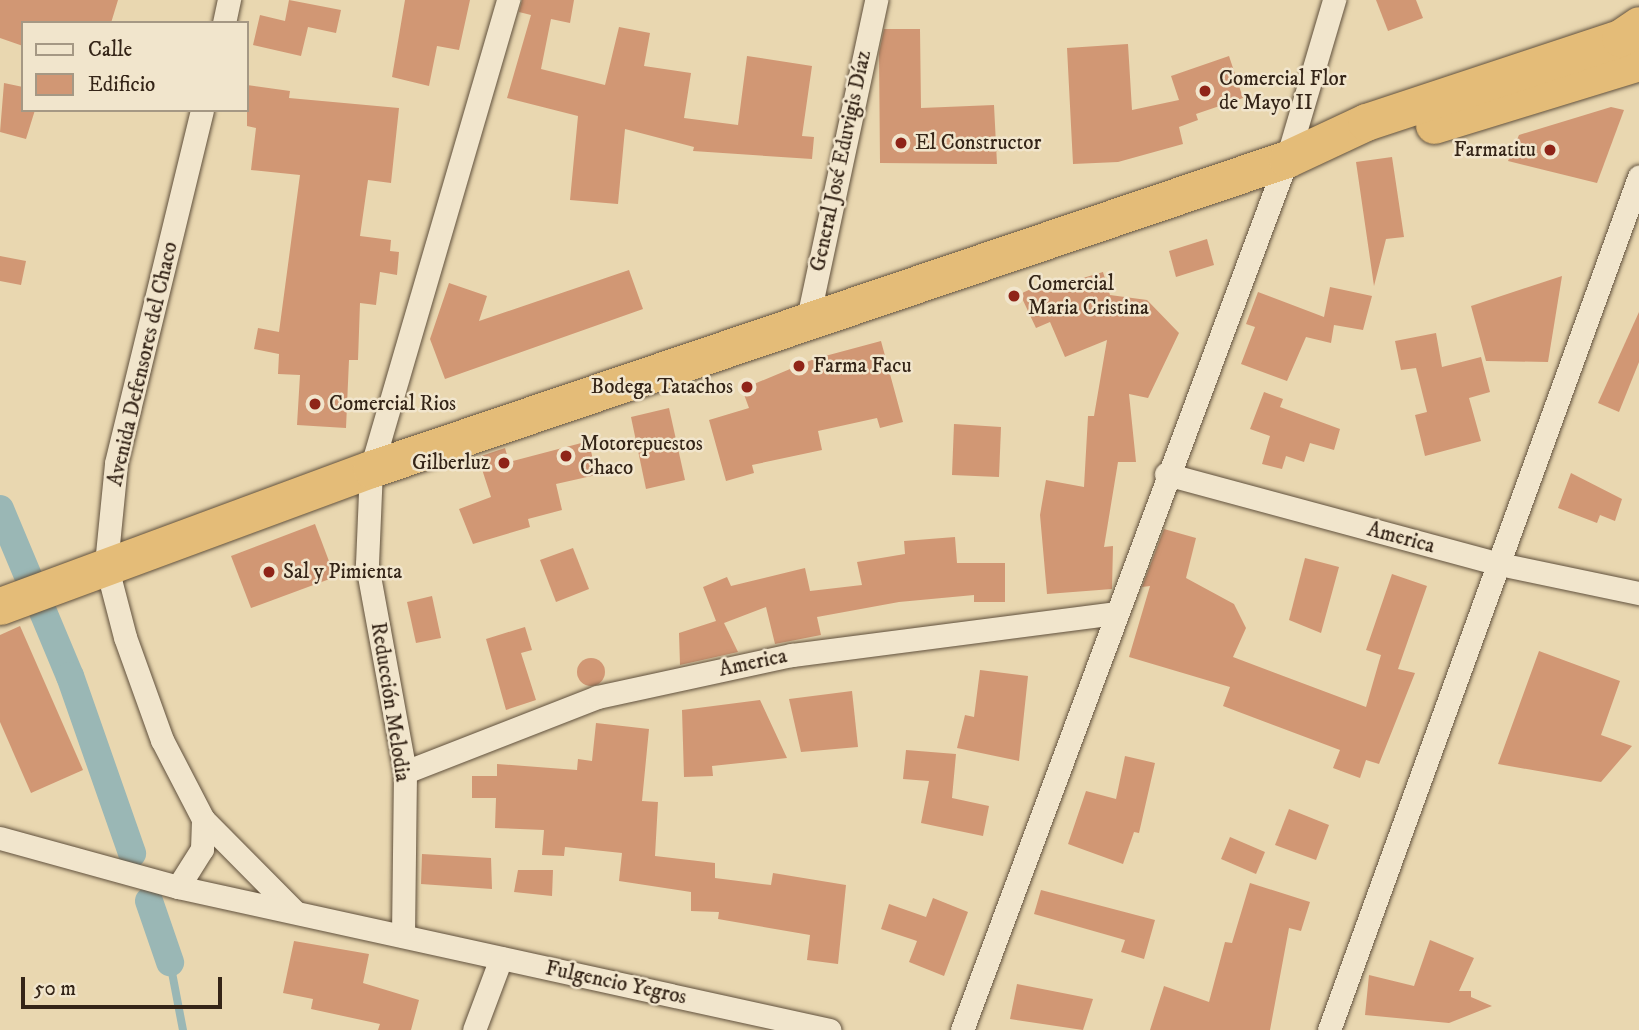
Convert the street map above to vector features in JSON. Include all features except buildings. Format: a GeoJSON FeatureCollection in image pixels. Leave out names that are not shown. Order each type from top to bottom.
{"type":"FeatureCollection","features":[{"type":"Feature","properties":{"kind":"highway"},"geometry":{"type":"LineString","coordinates":[[0,606],[106,564],[371,469],[1287,159],[1366,122],[1620,38],[1639,26]]}},
{"type":"Feature","properties":{"kind":"highway"},"geometry":{"type":"LineString","coordinates":[[1287,159],[1371,145],[1639,62]]}},
{"type":"Feature","properties":{"kind":"street"},"geometry":{"type":"LineString","coordinates":[[224,21],[229,0]]}},
{"type":"Feature","properties":{"kind":"street","name":"Reducción Melodia"},"geometry":{"type":"LineString","coordinates":[[403,936],[405,772],[367,564],[371,469],[508,0]]}},
{"type":"Feature","properties":{"kind":"street","name":"General José Eduvigis Díaz"},"geometry":{"type":"LineString","coordinates":[[807,323],[876,0]]}},
{"type":"Feature","properties":{"kind":"street"},"geometry":{"type":"LineString","coordinates":[[962,1030],[1166,474],[1287,159],[1334,0]]}},
{"type":"Feature","properties":{"kind":"street","name":"Avenida Defensores del Chaco"},"geometry":{"type":"LineString","coordinates":[[202,112],[116,463],[106,564],[125,637],[162,740],[203,819],[296,913]]}},
{"type":"Feature","properties":{"kind":"street"},"geometry":{"type":"LineString","coordinates":[[1329,1030],[1639,177]]}},
{"type":"Feature","properties":{"kind":"street","name":"America"},"geometry":{"type":"LineString","coordinates":[[1166,474],[1500,564],[1639,593]]}},
{"type":"Feature","properties":{"kind":"street","name":"America"},"geometry":{"type":"LineString","coordinates":[[405,772],[597,697],[792,655],[1115,612]]}},
{"type":"Feature","properties":{"kind":"street"},"geometry":{"type":"LineString","coordinates":[[178,887],[202,849],[203,819]]}},
{"type":"Feature","properties":{"kind":"street","name":"Fulgencio Yegros"},"geometry":{"type":"LineString","coordinates":[[0,838],[178,887],[830,1030]]}},
{"type":"Feature","properties":{"kind":"street"},"geometry":{"type":"LineString","coordinates":[[474,1030],[501,957]]}},
{"type":"Feature","properties":{"kind":"waterway"},"geometry":{"type":"LineString","coordinates":[[0,509],[70,676],[132,853]]}},
{"type":"Feature","properties":{"kind":"waterway"},"geometry":{"type":"LineString","coordinates":[[149,901],[170,962]]}},
{"type":"Feature","properties":{"kind":"waterway"},"geometry":{"type":"LineString","coordinates":[[170,962],[183,1030]]}},
{"type":"Feature","properties":{"kind":"place","name":"Comercial Flor de Mayo II"},"geometry":{"type":"Point","coordinates":[1205,91]}},
{"type":"Feature","properties":{"kind":"place","name":"El Constructor"},"geometry":{"type":"Point","coordinates":[901,143]}},
{"type":"Feature","properties":{"kind":"place","name":"Farmatitu"},"geometry":{"type":"Point","coordinates":[1550,150]}},
{"type":"Feature","properties":{"kind":"place","name":"Comercial Maria Cristina"},"geometry":{"type":"Point","coordinates":[1014,296]}},
{"type":"Feature","properties":{"kind":"place","name":"Farma Facu"},"geometry":{"type":"Point","coordinates":[799,366]}},
{"type":"Feature","properties":{"kind":"place","name":"Bodega Tatachos"},"geometry":{"type":"Point","coordinates":[747,387]}},
{"type":"Feature","properties":{"kind":"place","name":"Comercial Rios"},"geometry":{"type":"Point","coordinates":[315,404]}},
{"type":"Feature","properties":{"kind":"place","name":"Motorepuestos Chaco"},"geometry":{"type":"Point","coordinates":[566,456]}},
{"type":"Feature","properties":{"kind":"place","name":"Gilberluz"},"geometry":{"type":"Point","coordinates":[504,463]}},
{"type":"Feature","properties":{"kind":"place","name":"Sal y Pimienta"},"geometry":{"type":"Point","coordinates":[269,572]}}]}
